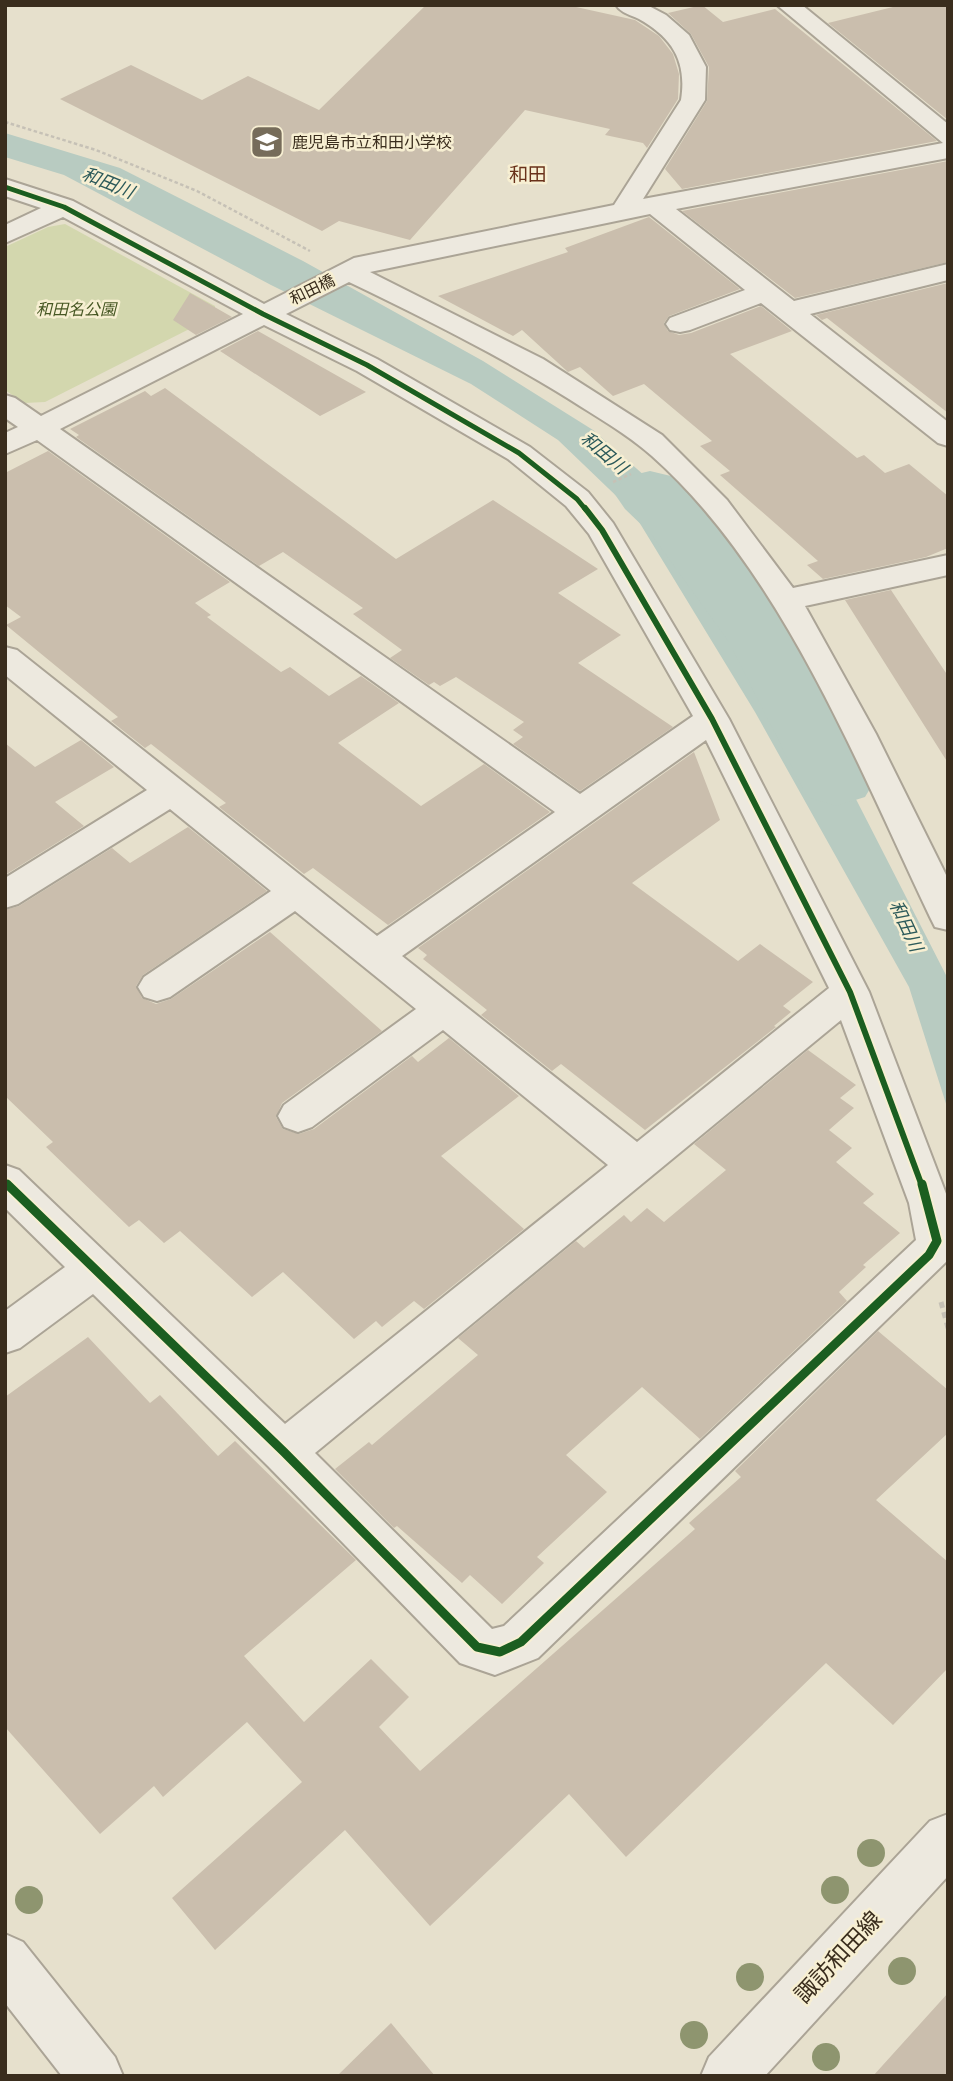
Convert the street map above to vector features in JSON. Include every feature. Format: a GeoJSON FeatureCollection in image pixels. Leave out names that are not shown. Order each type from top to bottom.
{"type":"FeatureCollection","features":[{"type":"Feature","properties":{"kind":"street"},"geometry":{"type":"LineString","coordinates":[[788,5],[948,137]]}},
{"type":"Feature","properties":{"kind":"street"},"geometry":{"type":"LineString","coordinates":[[623,211],[693,100],[698,81],[694,63],[685,44],[641,7]]}},
{"type":"Feature","properties":{"kind":"street","name":"和田橋"},"geometry":{"type":"LineString","coordinates":[[5,445],[364,264],[623,211],[948,150]]}},
{"type":"Feature","properties":{"kind":"street"},"geometry":{"type":"LineString","coordinates":[[5,187],[64,207],[269,311],[519,453],[577,499],[602,530],[712,719],[850,992],[929,1203],[937,1241],[929,1255],[521,1642],[503,1653],[495,1654],[477,1647],[284,1452],[5,1182]]}},
{"type":"Feature","properties":{"kind":"street"},"geometry":{"type":"LineString","coordinates":[[655,205],[947,436]]}},
{"type":"Feature","properties":{"kind":"street"},"geometry":{"type":"LineString","coordinates":[[5,235],[64,207]]}},
{"type":"Feature","properties":{"kind":"street"},"geometry":{"type":"LineString","coordinates":[[349,272],[459,323],[542,369],[646,437],[669,456],[743,536],[803,624],[948,917]]}},
{"type":"Feature","properties":{"kind":"street"},"geometry":{"type":"LineString","coordinates":[[789,311],[948,272]]}},
{"type":"Feature","properties":{"kind":"street"},"geometry":{"type":"LineString","coordinates":[[680,324],[764,292]]}},
{"type":"Feature","properties":{"kind":"street"},"geometry":{"type":"LineString","coordinates":[[5,404],[580,812]]}},
{"type":"Feature","properties":{"kind":"street"},"geometry":{"type":"LineString","coordinates":[[786,600],[948,565]]}},
{"type":"Feature","properties":{"kind":"street"},"geometry":{"type":"LineString","coordinates":[[5,658],[637,1165]]}},
{"type":"Feature","properties":{"kind":"street"},"geometry":{"type":"LineString","coordinates":[[376,955],[712,719]]}},
{"type":"Feature","properties":{"kind":"street"},"geometry":{"type":"LineString","coordinates":[[5,895],[172,791]]}},
{"type":"Feature","properties":{"kind":"street"},"geometry":{"type":"LineString","coordinates":[[157,987],[297,891]]}},
{"type":"Feature","properties":{"kind":"street"},"geometry":{"type":"LineString","coordinates":[[284,1452],[850,992]]}},
{"type":"Feature","properties":{"kind":"street"},"geometry":{"type":"LineString","coordinates":[[298,1116],[444,1009]]}},
{"type":"Feature","properties":{"kind":"street"},"geometry":{"type":"LineString","coordinates":[[5,1335],[93,1270]]}},
{"type":"Feature","properties":{"kind":"street","name":"諏訪和田線"},"geometry":{"type":"LineString","coordinates":[[729,2076],[948,1839]]}},
{"type":"Feature","properties":{"kind":"street"},"geometry":{"type":"LineString","coordinates":[[5,1960],[96,2076]]}},
{"type":"Feature","properties":{"kind":"path"},"geometry":{"type":"LineString","coordinates":[[5,122],[96,150],[197,191],[349,272]]}},
{"type":"Feature","properties":{"kind":"path"},"geometry":{"type":"LineString","coordinates":[[577,499],[669,456]]}},
{"type":"Feature","properties":{"kind":"green space","name":"和田名公園"},"geometry":{"type":"Polygon","coordinates":[[[65,224],[215,306],[215,316],[45,402],[24,403],[5,390],[5,247],[48,227],[65,224]]]}},
{"type":"Feature","properties":{"kind":"water"},"geometry":{"type":"Polygon","coordinates":[[[5,133],[120,168],[303,261],[483,361],[593,430],[672,500],[816,721],[948,979],[948,1110],[909,987],[755,712],[633,512],[558,440],[471,384],[271,285],[64,175],[5,157],[5,133]]]}},
{"type":"Feature","properties":{"kind":"building"},"geometry":{"type":"Polygon","coordinates":[[[426,5],[567,5],[635,20],[659,36],[673,54],[679,74],[678,99],[647,148],[643,143],[605,135],[610,129],[525,110],[410,240],[339,221],[322,231],[60,99],[131,65],[202,100],[248,76],[319,110],[426,5]]]}},
{"type":"Feature","properties":{"kind":"building"},"geometry":{"type":"Polygon","coordinates":[[[702,5],[723,22],[775,9],[937,141],[682,189],[665,169],[707,101],[709,67],[691,34],[668,13],[702,5]]]}},
{"type":"Feature","properties":{"kind":"building"},"geometry":{"type":"Polygon","coordinates":[[[901,5],[948,5],[948,120],[828,23],[901,5]]]}},
{"type":"Feature","properties":{"kind":"building"},"geometry":{"type":"Polygon","coordinates":[[[948,161],[948,262],[795,298],[682,211],[948,161]]]}},
{"type":"Feature","properties":{"kind":"building"},"geometry":{"type":"Polygon","coordinates":[[[649,217],[740,289],[669,316],[664,323],[668,331],[679,335],[691,333],[761,306],[792,331],[730,354],[857,458],[864,455],[885,473],[909,464],[948,496],[948,548],[926,557],[823,579],[807,565],[818,561],[720,475],[730,471],[700,446],[712,441],[644,384],[613,396],[580,367],[568,372],[522,330],[513,336],[438,296],[568,252],[565,248],[649,217]]]}},
{"type":"Feature","properties":{"kind":"building"},"geometry":{"type":"Polygon","coordinates":[[[948,283],[948,413],[827,318],[822,320],[816,315],[948,283]]]}},
{"type":"Feature","properties":{"kind":"building"},"geometry":{"type":"Polygon","coordinates":[[[190,293],[232,317],[196,335],[173,320],[190,293]]]}},
{"type":"Feature","properties":{"kind":"building"},"geometry":{"type":"Polygon","coordinates":[[[258,331],[366,392],[320,416],[220,351],[258,331]]]}},
{"type":"Feature","properties":{"kind":"building"},"geometry":{"type":"Polygon","coordinates":[[[165,388],[396,559],[493,500],[598,569],[558,593],[621,635],[578,663],[673,727],[580,791],[513,744],[523,737],[513,730],[524,722],[456,677],[440,686],[434,682],[429,685],[390,658],[402,650],[353,614],[363,608],[283,552],[259,566],[76,437],[79,435],[70,429],[145,391],[151,396],[165,388]]]}},
{"type":"Feature","properties":{"kind":"building"},"geometry":{"type":"Polygon","coordinates":[[[48,451],[230,582],[195,603],[211,615],[207,617],[281,672],[290,667],[329,696],[361,676],[399,703],[338,743],[421,806],[484,764],[550,812],[388,925],[313,868],[304,874],[219,807],[226,803],[151,744],[145,748],[111,721],[118,717],[6,625],[21,617],[5,605],[5,473],[48,451]]]}},
{"type":"Feature","properties":{"kind":"building"},"geometry":{"type":"Polygon","coordinates":[[[891,590],[948,676],[948,763],[845,600],[891,590]]]}},
{"type":"Feature","properties":{"kind":"building"},"geometry":{"type":"Polygon","coordinates":[[[81,740],[114,767],[55,802],[84,826],[5,875],[5,743],[35,767],[81,740]]]}},
{"type":"Feature","properties":{"kind":"building"},"geometry":{"type":"Polygon","coordinates":[[[694,752],[720,820],[632,883],[738,961],[760,944],[813,982],[783,1006],[791,1012],[774,1026],[776,1027],[645,1130],[561,1064],[552,1071],[481,1015],[487,1010],[423,959],[427,955],[418,948],[694,752]]]}},
{"type":"Feature","properties":{"kind":"building"},"geometry":{"type":"Polygon","coordinates":[[[188,827],[267,891],[143,975],[136,986],[142,998],[156,1004],[171,999],[270,932],[382,1031],[282,1103],[276,1117],[283,1129],[299,1134],[314,1129],[412,1056],[418,1062],[449,1038],[519,1096],[441,1156],[524,1229],[424,1309],[414,1301],[382,1327],[376,1321],[354,1339],[283,1272],[252,1297],[180,1231],[164,1243],[139,1220],[129,1227],[46,1147],[53,1142],[5,1096],[5,910],[19,906],[112,848],[130,863],[188,827]]]}},
{"type":"Feature","properties":{"kind":"building"},"geometry":{"type":"Polygon","coordinates":[[[808,1050],[856,1085],[840,1098],[854,1108],[829,1130],[852,1148],[836,1162],[874,1194],[863,1203],[900,1233],[863,1265],[866,1267],[839,1292],[847,1301],[700,1439],[642,1387],[566,1455],[607,1492],[537,1557],[544,1563],[502,1604],[470,1575],[462,1583],[397,1526],[394,1528],[335,1469],[369,1442],[372,1445],[478,1355],[458,1338],[576,1241],[584,1248],[624,1215],[631,1222],[647,1208],[664,1222],[726,1170],[694,1144],[808,1050]]]}},
{"type":"Feature","properties":{"kind":"building"},"geometry":{"type":"Polygon","coordinates":[[[878,1331],[948,1390],[948,1433],[876,1500],[948,1562],[948,1668],[893,1725],[826,1663],[626,1857],[569,1794],[430,1926],[345,1830],[215,1950],[172,1898],[302,1782],[247,1722],[163,1797],[154,1786],[100,1834],[5,1727],[5,1397],[88,1337],[150,1403],[160,1395],[218,1456],[235,1441],[356,1560],[244,1656],[304,1722],[371,1659],[409,1697],[379,1727],[420,1771],[695,1529],[689,1523],[741,1477],[735,1471],[878,1331]]]}},
{"type":"Feature","properties":{"kind":"building"},"geometry":{"type":"Polygon","coordinates":[[[948,1993],[948,2076],[873,2076],[948,1993]]]}},
{"type":"Feature","properties":{"kind":"building"},"geometry":{"type":"Polygon","coordinates":[[[391,2023],[435,2076],[337,2076],[391,2023]]]}},
{"type":"Feature","properties":{"kind":"waterway","name":"和田川"},"geometry":{"type":"LineString","coordinates":[[650,493],[677,518],[764,635],[836,777]]}},
{"type":"Feature","properties":{"kind":"cycle path"},"geometry":{"type":"LineString","coordinates":[[5,187],[64,207],[263,314],[367,365],[519,453],[577,499],[602,530],[712,719],[850,992],[929,1203],[937,1241],[929,1255],[521,1642],[505,1651],[489,1652],[477,1647],[284,1452],[5,1182]]}},
{"type":"Feature","properties":{"kind":"place","name":"鹿児島市立和田小学校"},"geometry":{"type":"Point","coordinates":[267,142]}},
{"type":"Feature","properties":{"kind":"district","name":"和田"},"geometry":{"type":"Point","coordinates":[528,174]}}]}
